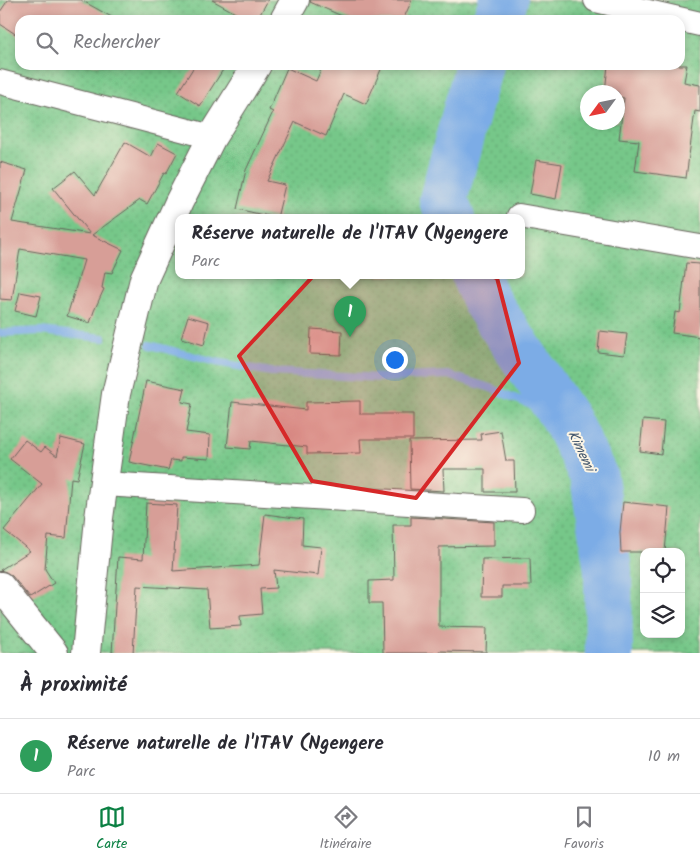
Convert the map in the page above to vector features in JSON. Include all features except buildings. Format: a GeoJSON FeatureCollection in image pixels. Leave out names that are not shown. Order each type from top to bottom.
{"type":"FeatureCollection","features":[{"type":"Feature","properties":{"kind":"street"},"geometry":{"type":"LineString","coordinates":[[287,15],[295,0]]}},
{"type":"Feature","properties":{"kind":"street"},"geometry":{"type":"LineString","coordinates":[[596,0],[661,15]]}},
{"type":"Feature","properties":{"kind":"street"},"geometry":{"type":"LineString","coordinates":[[685,21],[700,24]]}},
{"type":"Feature","properties":{"kind":"street"},"geometry":{"type":"LineString","coordinates":[[86,653],[104,484],[116,394],[144,279],[179,202],[212,137],[255,70]]}},
{"type":"Feature","properties":{"kind":"street"},"geometry":{"type":"LineString","coordinates":[[0,82],[212,137]]}},
{"type":"Feature","properties":{"kind":"street"},"geometry":{"type":"LineString","coordinates":[[525,217],[700,247]]}},
{"type":"Feature","properties":{"kind":"street"},"geometry":{"type":"LineString","coordinates":[[104,484],[522,510]]}},
{"type":"Feature","properties":{"kind":"street"},"geometry":{"type":"LineString","coordinates":[[0,586],[54,653]]}},
{"type":"Feature","properties":{"kind":"highlighted area"},"geometry":{"type":"Polygon","coordinates":[[[354,232],[497,278],[519,363],[416,498],[312,481],[239,356],[354,232]]]}},
{"type":"Feature","properties":{"kind":"green space"},"geometry":{"type":"Polygon","coordinates":[[[0,0],[700,0],[700,653],[0,653],[0,0]]]}},
{"type":"Feature","properties":{"kind":"waterway","name":"Kimemi"},"geometry":{"type":"LineString","coordinates":[[498,15],[504,0]]}},
{"type":"Feature","properties":{"kind":"waterway","name":"Kimemi"},"geometry":{"type":"LineString","coordinates":[[449,214],[443,200],[478,70]]}},
{"type":"Feature","properties":{"kind":"waterway","name":"Kimemi"},"geometry":{"type":"LineString","coordinates":[[476,279],[486,301],[566,420],[594,477],[608,570],[609,653]]}},
{"type":"Feature","properties":{"kind":"waterway"},"geometry":{"type":"LineString","coordinates":[[0,333],[41,331],[103,338]]}},
{"type":"Feature","properties":{"kind":"waterway"},"geometry":{"type":"LineString","coordinates":[[150,345],[216,362],[271,372],[380,378],[448,375],[491,388],[566,420]]}},
{"type":"Feature","properties":{"kind":"place","name":"Réserve naturelle de l'ITAV (Ngengere"},"geometry":{"type":"Point","coordinates":[350,337]}}]}
